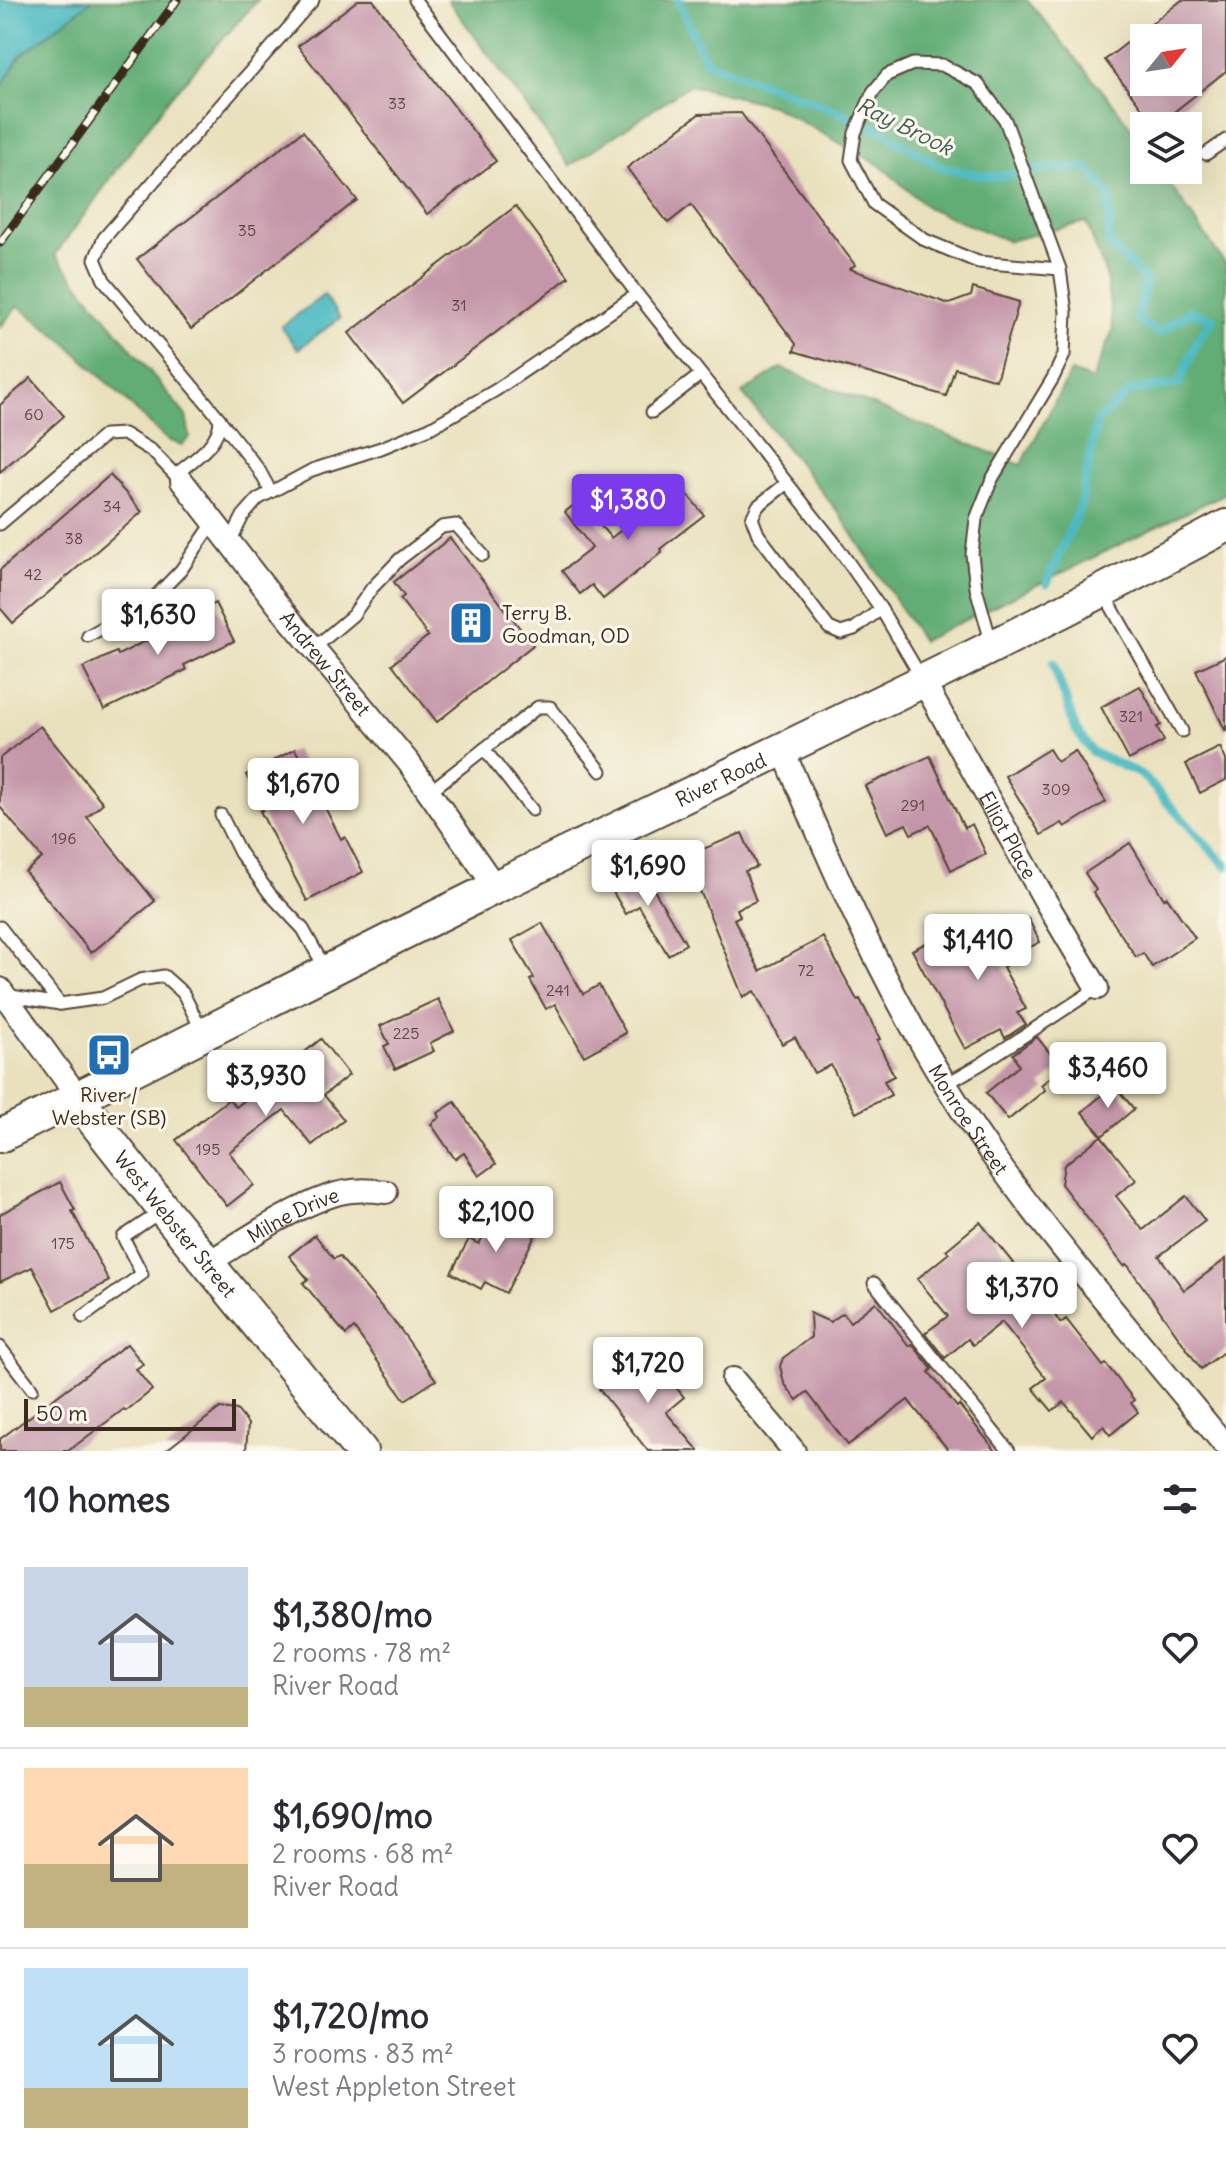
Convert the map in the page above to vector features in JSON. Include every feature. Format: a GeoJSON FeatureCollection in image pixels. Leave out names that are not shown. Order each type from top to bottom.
{"type":"FeatureCollection","features":[{"type":"Feature","properties":{"kind":"street","name":"Andrew Street"},"geometry":{"type":"LineString","coordinates":[[178,478],[368,712],[496,888]]}},
{"type":"Feature","properties":{"kind":"street","name":"River Road"},"geometry":{"type":"LineString","coordinates":[[0,1136],[496,888],[923,681],[1226,526]]}},
{"type":"Feature","properties":{"kind":"street","name":"Elliot Place"},"geometry":{"type":"LineString","coordinates":[[923,681],[1097,988]]}},
{"type":"Feature","properties":{"kind":"street","name":"Monroe Street"},"geometry":{"type":"LineString","coordinates":[[783,750],[833,871],[877,962],[946,1084],[994,1158],[1220,1445]]}},
{"type":"Feature","properties":{"kind":"street","name":"West Webster Street"},"geometry":{"type":"LineString","coordinates":[[2,992],[94,1121],[361,1451]]}},
{"type":"Feature","properties":{"kind":"street","name":"Milne Drive"},"geometry":{"type":"LineString","coordinates":[[208,1263],[305,1207],[336,1194],[363,1189],[386,1192]]}},
{"type":"Feature","properties":{"kind":"street"},"geometry":{"type":"LineString","coordinates":[[733,1379],[794,1451]]}},
{"type":"Feature","properties":{"kind":"lane"},"geometry":{"type":"LineString","coordinates":[[271,492],[259,470],[220,419],[104,280],[95,259],[104,238],[313,0]]}},
{"type":"Feature","properties":{"kind":"lane"},"geometry":{"type":"LineString","coordinates":[[415,0],[637,294],[834,542],[881,609],[923,681]]}},
{"type":"Feature","properties":{"kind":"lane"},"geometry":{"type":"LineString","coordinates":[[992,646],[976,588],[972,554],[976,519],[992,479],[1064,355],[1066,312],[1060,269],[1005,120],[978,84],[942,65],[913,64],[887,75],[873,92],[855,133],[851,160],[874,204],[925,240],[978,262],[1060,269]]}},
{"type":"Feature","properties":{"kind":"lane"},"geometry":{"type":"LineString","coordinates":[[1206,154],[1226,140]]}},
{"type":"Feature","properties":{"kind":"lane"},"geometry":{"type":"LineString","coordinates":[[230,543],[243,516],[258,499],[312,470],[381,448],[430,428],[496,390],[637,294]]}},
{"type":"Feature","properties":{"kind":"lane"},"geometry":{"type":"LineString","coordinates":[[652,412],[700,375]]}},
{"type":"Feature","properties":{"kind":"lane"},"geometry":{"type":"LineString","coordinates":[[0,524],[105,435],[124,434],[152,451],[178,478],[220,431],[220,419]]}},
{"type":"Feature","properties":{"kind":"lane"},"geometry":{"type":"LineString","coordinates":[[787,483],[758,506],[752,518],[758,534],[829,628],[841,633],[854,629],[881,609]]}},
{"type":"Feature","properties":{"kind":"lane"},"geometry":{"type":"LineString","coordinates":[[88,636],[152,600],[181,570],[214,522]]}},
{"type":"Feature","properties":{"kind":"lane"},"geometry":{"type":"LineString","coordinates":[[314,648],[353,615],[372,588],[400,559],[442,527],[456,525],[483,555]]}},
{"type":"Feature","properties":{"kind":"lane"},"geometry":{"type":"LineString","coordinates":[[1103,591],[1182,731]]}},
{"type":"Feature","properties":{"kind":"lane"},"geometry":{"type":"LineString","coordinates":[[429,792],[538,707],[550,707],[601,771]]}},
{"type":"Feature","properties":{"kind":"lane"},"geometry":{"type":"LineString","coordinates":[[484,749],[532,810]]}},
{"type":"Feature","properties":{"kind":"lane"},"geometry":{"type":"LineString","coordinates":[[221,815],[240,853],[270,894],[303,929],[327,972]]}},
{"type":"Feature","properties":{"kind":"lane"},"geometry":{"type":"LineString","coordinates":[[0,927],[60,1004]]}},
{"type":"Feature","properties":{"kind":"lane"},"geometry":{"type":"LineString","coordinates":[[2,992],[60,1004],[103,998],[140,980],[164,976],[183,993],[204,1034]]}},
{"type":"Feature","properties":{"kind":"lane"},"geometry":{"type":"LineString","coordinates":[[946,1084],[1097,988]]}},
{"type":"Feature","properties":{"kind":"lane"},"geometry":{"type":"LineString","coordinates":[[83,1317],[142,1274],[123,1237],[164,1210]]}},
{"type":"Feature","properties":{"kind":"lane"},"geometry":{"type":"LineString","coordinates":[[874,1283],[1009,1451]]}},
{"type":"Feature","properties":{"kind":"lane"},"geometry":{"type":"LineString","coordinates":[[0,1347],[32,1389]]}},
{"type":"Feature","properties":{"kind":"green space"},"geometry":{"type":"Polygon","coordinates":[[[92,0],[258,0],[170,97],[55,255],[186,416],[190,437],[182,445],[167,440],[63,340],[18,306],[0,327],[0,89],[20,56],[92,0]]]}},
{"type":"Feature","properties":{"kind":"green space"},"geometry":{"type":"Polygon","coordinates":[[[448,0],[1027,0],[1130,127],[1130,184],[1170,184],[1226,265],[1226,493],[922,641],[839,513],[742,393],[781,368],[1021,465],[1071,372],[1092,380],[1113,330],[1106,275],[1086,222],[1008,241],[928,208],[881,166],[771,105],[689,85],[570,166],[448,0]]]}},
{"type":"Feature","properties":{"kind":"water"},"geometry":{"type":"Polygon","coordinates":[[[0,0],[92,0],[20,56],[0,89],[0,0]]]}},
{"type":"Feature","properties":{"kind":"water"},"geometry":{"type":"Polygon","coordinates":[[[324,295],[340,318],[298,349],[281,327],[324,295]]]}},
{"type":"Feature","properties":{"kind":"building"},"geometry":{"type":"Polygon","coordinates":[[[358,0],[373,0],[496,161],[427,214],[298,46],[358,0]]]}},
{"type":"Feature","properties":{"kind":"building"},"geometry":{"type":"Polygon","coordinates":[[[1182,0],[1226,0],[1226,71],[1202,90],[1202,24],[1151,24],[1182,0]]]}},
{"type":"Feature","properties":{"kind":"building"},"geometry":{"type":"Polygon","coordinates":[[[1130,41],[1130,92],[1105,60],[1130,41]]]}},
{"type":"Feature","properties":{"kind":"building"},"geometry":{"type":"Polygon","coordinates":[[[1133,96],[1194,96],[1174,112],[1145,112],[1133,96]]]}},
{"type":"Feature","properties":{"kind":"building"},"geometry":{"type":"Polygon","coordinates":[[[741,113],[855,265],[850,269],[949,304],[971,296],[973,288],[1019,302],[996,380],[955,368],[946,396],[794,351],[796,344],[691,205],[668,223],[627,168],[699,114],[741,113]]]}},
{"type":"Feature","properties":{"kind":"building"},"geometry":{"type":"Polygon","coordinates":[[[303,131],[357,200],[191,329],[137,259],[303,131]]]}},
{"type":"Feature","properties":{"kind":"building"},"geometry":{"type":"Polygon","coordinates":[[[516,206],[569,277],[403,403],[349,333],[516,206]]]}},
{"type":"Feature","properties":{"kind":"building"},"geometry":{"type":"Polygon","coordinates":[[[31,378],[64,416],[0,472],[0,405],[31,378]]]}},
{"type":"Feature","properties":{"kind":"building"},"geometry":{"type":"Polygon","coordinates":[[[110,475],[142,512],[13,623],[0,608],[0,570],[110,475]]]}},
{"type":"Feature","properties":{"kind":"building"},"geometry":{"type":"Polygon","coordinates":[[[680,485],[704,515],[603,599],[592,585],[580,594],[562,571],[592,548],[565,512],[579,501],[611,538],[680,485]]]}},
{"type":"Feature","properties":{"kind":"building","name":"Terry B. Goodman, OD"},"geometry":{"type":"Polygon","coordinates":[[[450,538],[533,645],[437,722],[392,664],[428,636],[400,599],[404,596],[394,582],[450,538]]]}},
{"type":"Feature","properties":{"kind":"building"},"geometry":{"type":"Polygon","coordinates":[[[215,603],[234,641],[184,665],[186,670],[104,710],[83,668],[116,652],[118,655],[215,603]]]}},
{"type":"Feature","properties":{"kind":"building"},"geometry":{"type":"Polygon","coordinates":[[[1226,656],[1226,732],[1196,670],[1226,656]]]}},
{"type":"Feature","properties":{"kind":"building"},"geometry":{"type":"Polygon","coordinates":[[[1140,686],[1161,725],[1157,727],[1164,741],[1129,760],[1101,707],[1140,686]]]}},
{"type":"Feature","properties":{"kind":"building"},"geometry":{"type":"Polygon","coordinates":[[[40,726],[103,803],[87,817],[155,901],[91,953],[25,872],[42,858],[0,807],[0,758],[40,726]]]}},
{"type":"Feature","properties":{"kind":"building"},"geometry":{"type":"Polygon","coordinates":[[[1220,747],[1226,760],[1226,780],[1200,793],[1186,764],[1220,747]]]}},
{"type":"Feature","properties":{"kind":"building"},"geometry":{"type":"Polygon","coordinates":[[[295,749],[341,839],[345,837],[363,872],[307,901],[260,811],[263,810],[246,775],[295,749]]]}},
{"type":"Feature","properties":{"kind":"building"},"geometry":{"type":"Polygon","coordinates":[[[1049,749],[1057,762],[1075,751],[1106,802],[1065,827],[1062,823],[1041,835],[1005,776],[1049,749]]]}},
{"type":"Feature","properties":{"kind":"building"},"geometry":{"type":"Polygon","coordinates":[[[930,756],[964,828],[972,824],[986,854],[951,870],[930,825],[911,834],[906,824],[887,833],[865,786],[930,756]]]}},
{"type":"Feature","properties":{"kind":"building"},"geometry":{"type":"Polygon","coordinates":[[[742,833],[757,867],[745,871],[756,901],[737,909],[740,916],[734,919],[760,971],[823,937],[880,1039],[877,1040],[894,1076],[884,1081],[891,1095],[856,1113],[831,1065],[814,1073],[795,1037],[782,1044],[754,991],[743,997],[686,856],[742,833]]]}},
{"type":"Feature","properties":{"kind":"building"},"geometry":{"type":"Polygon","coordinates":[[[1130,843],[1164,899],[1167,897],[1195,938],[1152,967],[1143,953],[1136,957],[1093,892],[1096,890],[1085,873],[1130,843]]]}},
{"type":"Feature","properties":{"kind":"building"},"geometry":{"type":"Polygon","coordinates":[[[641,868],[686,944],[668,955],[639,906],[626,914],[610,887],[641,868]]]}},
{"type":"Feature","properties":{"kind":"building"},"geometry":{"type":"Polygon","coordinates":[[[1028,918],[1040,942],[1006,960],[1008,964],[1003,967],[1026,1009],[1017,1013],[1026,1024],[1005,1038],[1001,1030],[965,1049],[912,950],[936,938],[939,944],[961,933],[969,949],[1028,918]]]}},
{"type":"Feature","properties":{"kind":"building"},"geometry":{"type":"Polygon","coordinates":[[[542,923],[583,994],[599,985],[626,1033],[584,1056],[555,1004],[546,1009],[530,980],[534,978],[512,940],[542,923]]]}},
{"type":"Feature","properties":{"kind":"building"},"geometry":{"type":"Polygon","coordinates":[[[438,999],[454,1031],[430,1043],[434,1051],[395,1069],[384,1046],[389,1044],[380,1026],[438,999]]]}},
{"type":"Feature","properties":{"kind":"building"},"geometry":{"type":"Polygon","coordinates":[[[1037,1037],[1062,1068],[1041,1085],[1045,1090],[1008,1120],[986,1093],[1019,1066],[1013,1054],[1037,1037]]]}},
{"type":"Feature","properties":{"kind":"building"},"geometry":{"type":"Polygon","coordinates":[[[321,1039],[349,1075],[324,1095],[344,1120],[312,1145],[284,1110],[229,1152],[254,1185],[227,1206],[176,1140],[229,1099],[236,1107],[321,1039]]]}},
{"type":"Feature","properties":{"kind":"building"},"geometry":{"type":"Polygon","coordinates":[[[1114,1085],[1134,1109],[1102,1136],[1082,1112],[1114,1085]]]}},
{"type":"Feature","properties":{"kind":"building"},"geometry":{"type":"Polygon","coordinates":[[[455,1102],[496,1164],[479,1176],[464,1153],[455,1159],[431,1124],[440,1117],[438,1113],[455,1102]]]}},
{"type":"Feature","properties":{"kind":"building"},"geometry":{"type":"Polygon","coordinates":[[[1101,1136],[1136,1180],[1116,1196],[1143,1230],[1186,1196],[1205,1221],[1159,1256],[1184,1290],[1226,1259],[1226,1350],[1201,1369],[1127,1264],[1124,1266],[1061,1184],[1064,1165],[1101,1136]]]}},
{"type":"Feature","properties":{"kind":"building"},"geometry":{"type":"Polygon","coordinates":[[[60,1182],[109,1281],[55,1310],[32,1267],[0,1282],[0,1214],[60,1182]]]}},
{"type":"Feature","properties":{"kind":"building"},"geometry":{"type":"Polygon","coordinates":[[[498,1210],[537,1232],[506,1293],[485,1282],[481,1289],[451,1273],[469,1239],[479,1244],[498,1210]]]}},
{"type":"Feature","properties":{"kind":"building"},"geometry":{"type":"Polygon","coordinates":[[[980,1222],[1061,1323],[1066,1319],[1134,1400],[1131,1403],[1138,1412],[1110,1435],[1103,1426],[1092,1436],[1064,1402],[1052,1411],[1033,1388],[1046,1378],[1002,1322],[973,1345],[968,1339],[945,1358],[925,1333],[948,1316],[917,1279],[980,1222]]]}},
{"type":"Feature","properties":{"kind":"building"},"geometry":{"type":"Polygon","coordinates":[[[315,1235],[334,1259],[339,1256],[400,1329],[436,1380],[405,1400],[354,1328],[346,1335],[303,1283],[308,1279],[289,1256],[315,1235]]]}},
{"type":"Feature","properties":{"kind":"building"},"geometry":{"type":"Polygon","coordinates":[[[876,1302],[909,1346],[912,1344],[932,1369],[929,1372],[957,1407],[959,1405],[996,1451],[949,1451],[908,1400],[848,1445],[807,1392],[797,1400],[784,1383],[780,1366],[783,1358],[811,1337],[810,1313],[830,1322],[843,1313],[850,1322],[876,1302]]]}},
{"type":"Feature","properties":{"kind":"building"},"geometry":{"type":"Polygon","coordinates":[[[127,1344],[143,1364],[136,1369],[152,1390],[68,1451],[0,1451],[0,1439],[127,1344]]]}},
{"type":"Feature","properties":{"kind":"building"},"geometry":{"type":"Polygon","coordinates":[[[646,1351],[684,1397],[666,1412],[699,1451],[648,1451],[599,1389],[646,1351]]]}},
{"type":"Feature","properties":{"kind":"building"},"geometry":{"type":"Polygon","coordinates":[[[220,1408],[237,1410],[248,1424],[246,1451],[165,1451],[220,1408]]]}},
{"type":"Feature","properties":{"kind":"waterway","name":"Ray Brook"},"geometry":{"type":"LineString","coordinates":[[678,0],[706,62],[880,130],[942,168],[992,177],[1051,168],[1088,168],[1110,197],[1109,244],[1146,281],[1137,320],[1159,333],[1190,311],[1214,319],[1198,339],[1179,384],[1132,390],[1097,421],[1080,507],[1047,583]]}},
{"type":"Feature","properties":{"kind":"waterway","name":"Ray Brook"},"geometry":{"type":"LineString","coordinates":[[1053,663],[1076,730],[1092,752],[1142,775],[1226,866]]}},
{"type":"Feature","properties":{"kind":"railway"},"geometry":{"type":"LineString","coordinates":[[0,243],[177,0]]}},
{"type":"Feature","properties":{"kind":"place","name":"Terry B. Goodman, OD"},"geometry":{"type":"Point","coordinates":[471,623]}},
{"type":"Feature","properties":{"kind":"place","name":"River / Webster (SB)"},"geometry":{"type":"Point","coordinates":[109,1055]}}]}
